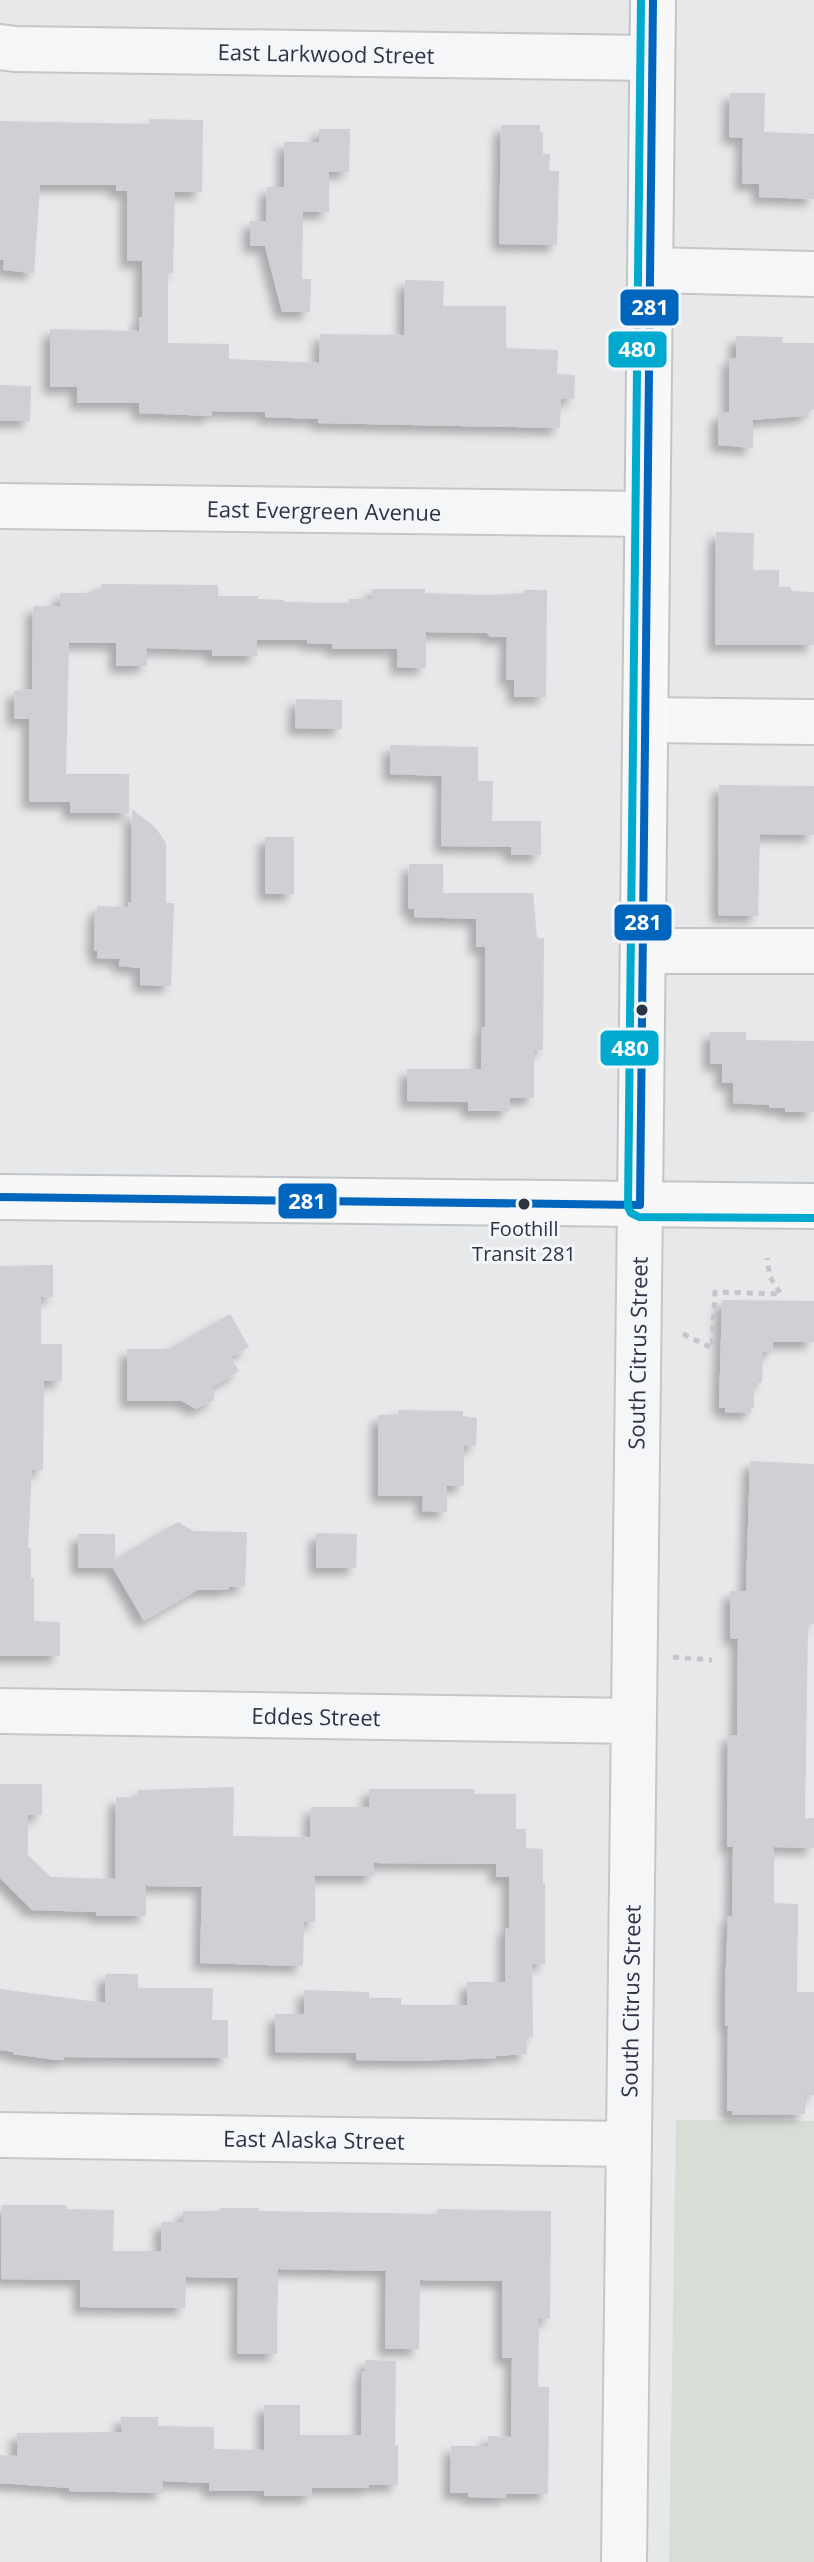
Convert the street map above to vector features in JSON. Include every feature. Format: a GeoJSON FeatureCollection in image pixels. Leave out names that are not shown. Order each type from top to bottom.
{"type":"FeatureCollection","features":[{"type":"Feature","properties":{"kind":"main road","name":"South Citrus Street"},"geometry":{"type":"LineString","coordinates":[[640,1205],[653,0]]}},
{"type":"Feature","properties":{"kind":"main road"},"geometry":{"type":"LineString","coordinates":[[0,1197],[814,1206]]}},
{"type":"Feature","properties":{"kind":"street","name":"East Larkwood Street"},"geometry":{"type":"LineString","coordinates":[[0,47],[652,58]]}},
{"type":"Feature","properties":{"kind":"street"},"geometry":{"type":"LineString","coordinates":[[650,270],[814,274]]}},
{"type":"Feature","properties":{"kind":"street","name":"East Evergreen Avenue"},"geometry":{"type":"LineString","coordinates":[[0,506],[647,514]]}},
{"type":"Feature","properties":{"kind":"street"},"geometry":{"type":"LineString","coordinates":[[646,720],[814,722]]}},
{"type":"Feature","properties":{"kind":"street"},"geometry":{"type":"LineString","coordinates":[[643,951],[814,951]]}},
{"type":"Feature","properties":{"kind":"street","name":"South Citrus Street"},"geometry":{"type":"LineString","coordinates":[[624,2562],[640,1205]]}},
{"type":"Feature","properties":{"kind":"street","name":"Eddes Street"},"geometry":{"type":"LineString","coordinates":[[0,1711],[632,1721]]}},
{"type":"Feature","properties":{"kind":"street","name":"East Alaska Street"},"geometry":{"type":"LineString","coordinates":[[0,2135],[629,2144]]}},
{"type":"Feature","properties":{"kind":"path"},"geometry":{"type":"LineString","coordinates":[[683,1334],[712,1348],[715,1292],[781,1294],[770,1277],[767,1258]]}},
{"type":"Feature","properties":{"kind":"path"},"geometry":{"type":"LineString","coordinates":[[673,1657],[712,1660]]}},
{"type":"Feature","properties":{"kind":"shaded area"},"geometry":{"type":"Polygon","coordinates":[[[676,2120],[814,2121],[814,2562],[669,2562],[676,2120]]]}},
{"type":"Feature","properties":{"kind":"building"},"geometry":{"type":"Polygon","coordinates":[[[730,93],[765,93],[764,132],[814,134],[814,199],[759,197],[759,184],[742,184],[743,138],[729,137],[730,93]]]}},
{"type":"Feature","properties":{"kind":"building"},"geometry":{"type":"Polygon","coordinates":[[[150,119],[203,120],[202,192],[175,192],[173,273],[168,273],[168,343],[229,344],[229,359],[319,363],[320,334],[404,335],[405,280],[444,281],[443,306],[506,306],[506,348],[558,350],[557,374],[575,375],[574,399],[561,399],[560,428],[318,423],[318,419],[265,417],[265,412],[212,411],[212,416],[139,413],[139,403],[77,403],[77,387],[50,387],[50,329],[139,331],[142,261],[127,261],[127,191],[116,191],[116,185],[40,185],[34,273],[3,270],[4,260],[0,260],[0,121],[150,124],[150,119]]]}},
{"type":"Feature","properties":{"kind":"building"},"geometry":{"type":"Polygon","coordinates":[[[501,125],[540,125],[543,154],[550,154],[549,171],[559,171],[557,245],[499,244],[501,125]]]}},
{"type":"Feature","properties":{"kind":"building"},"geometry":{"type":"Polygon","coordinates":[[[319,129],[350,129],[349,172],[329,172],[329,212],[303,212],[302,279],[311,279],[310,312],[282,312],[265,246],[250,246],[250,221],[266,221],[267,187],[284,187],[284,142],[319,142],[319,129]]]}},
{"type":"Feature","properties":{"kind":"building"},"geometry":{"type":"Polygon","coordinates":[[[736,336],[783,337],[782,343],[814,343],[814,409],[803,416],[753,420],[753,448],[718,445],[718,414],[729,412],[729,358],[736,358],[736,336]]]}},
{"type":"Feature","properties":{"kind":"building"},"geometry":{"type":"Polygon","coordinates":[[[0,385],[31,386],[30,421],[0,421],[0,385]]]}},
{"type":"Feature","properties":{"kind":"building"},"geometry":{"type":"Polygon","coordinates":[[[716,532],[754,533],[753,570],[779,570],[779,587],[814,592],[814,645],[715,645],[716,532]]]}},
{"type":"Feature","properties":{"kind":"building"},"geometry":{"type":"Polygon","coordinates":[[[101,584],[218,585],[218,596],[258,596],[258,599],[284,602],[349,603],[349,599],[372,599],[372,589],[425,589],[425,593],[490,595],[547,590],[546,697],[514,697],[514,680],[506,680],[507,637],[490,637],[487,633],[426,632],[426,668],[397,667],[397,649],[332,649],[332,644],[307,643],[307,640],[257,640],[257,656],[212,656],[212,650],[147,648],[147,666],[116,666],[116,643],[69,643],[66,774],[129,774],[129,813],[70,813],[70,802],[29,802],[29,719],[14,719],[14,691],[32,689],[33,606],[60,606],[60,593],[91,593],[91,590],[101,590],[101,584]]]}},
{"type":"Feature","properties":{"kind":"building"},"geometry":{"type":"Polygon","coordinates":[[[296,699],[342,700],[342,729],[295,728],[296,699]]]}},
{"type":"Feature","properties":{"kind":"building"},"geometry":{"type":"Polygon","coordinates":[[[390,745],[478,747],[478,781],[493,781],[492,821],[541,821],[541,855],[511,855],[511,847],[441,846],[442,776],[390,774],[390,745]]]}},
{"type":"Feature","properties":{"kind":"building"},"geometry":{"type":"Polygon","coordinates":[[[719,785],[814,786],[814,835],[760,834],[758,916],[718,915],[719,785]]]}},
{"type":"Feature","properties":{"kind":"building"},"geometry":{"type":"Polygon","coordinates":[[[132,809],[156,828],[166,843],[166,903],[174,903],[171,986],[140,985],[140,968],[119,966],[120,959],[97,958],[97,951],[94,951],[97,906],[128,907],[128,902],[131,902],[132,809]]]}},
{"type":"Feature","properties":{"kind":"building"},"geometry":{"type":"Polygon","coordinates":[[[265,837],[294,837],[294,894],[265,894],[265,837]]]}},
{"type":"Feature","properties":{"kind":"building"},"geometry":{"type":"Polygon","coordinates":[[[409,864],[443,864],[443,893],[533,893],[537,938],[544,938],[543,1050],[534,1050],[534,1098],[510,1098],[509,1111],[468,1111],[468,1102],[407,1101],[407,1069],[481,1069],[482,1027],[485,1027],[485,947],[476,947],[476,919],[414,917],[414,909],[408,909],[409,864]]]}},
{"type":"Feature","properties":{"kind":"building"},"geometry":{"type":"Polygon","coordinates":[[[710,1032],[746,1032],[746,1040],[814,1041],[814,1112],[785,1112],[785,1108],[769,1108],[769,1105],[733,1103],[733,1083],[722,1083],[722,1064],[710,1064],[710,1032]]]}},
{"type":"Feature","properties":{"kind":"building"},"geometry":{"type":"Polygon","coordinates":[[[53,1265],[53,1297],[41,1297],[41,1344],[62,1344],[62,1381],[44,1381],[43,1470],[32,1470],[28,1548],[31,1548],[31,1578],[34,1578],[34,1621],[60,1622],[60,1656],[0,1656],[0,1266],[53,1265]]]}},
{"type":"Feature","properties":{"kind":"building"},"geometry":{"type":"Polygon","coordinates":[[[722,1300],[814,1301],[814,1342],[773,1342],[772,1352],[763,1352],[762,1383],[754,1383],[754,1408],[751,1408],[751,1413],[725,1412],[725,1408],[719,1408],[722,1300]]]}},
{"type":"Feature","properties":{"kind":"building"},"geometry":{"type":"Polygon","coordinates":[[[230,1314],[249,1347],[231,1357],[239,1371],[214,1386],[214,1400],[196,1409],[182,1401],[127,1401],[127,1349],[169,1349],[230,1314]]]}},
{"type":"Feature","properties":{"kind":"building"},"geometry":{"type":"Polygon","coordinates":[[[398,1410],[463,1411],[463,1416],[477,1418],[476,1446],[464,1446],[464,1486],[447,1486],[447,1512],[422,1511],[423,1496],[378,1496],[378,1415],[398,1415],[398,1410]]]}},
{"type":"Feature","properties":{"kind":"building"},"geometry":{"type":"Polygon","coordinates":[[[750,1461],[814,1464],[814,1624],[808,1624],[805,1818],[814,1818],[814,1848],[774,1847],[774,1903],[798,1904],[797,1992],[814,1992],[814,2095],[805,2095],[805,2114],[732,2115],[732,2111],[727,2111],[728,2026],[725,2026],[725,1991],[728,1916],[732,1916],[733,1847],[727,1847],[728,1735],[737,1735],[738,1639],[730,1638],[730,1591],[746,1591],[750,1461]]]}},
{"type":"Feature","properties":{"kind":"building"},"geometry":{"type":"Polygon","coordinates":[[[178,1522],[193,1531],[247,1532],[245,1587],[197,1590],[144,1621],[113,1568],[78,1568],[78,1534],[115,1534],[115,1559],[178,1522]]]}},
{"type":"Feature","properties":{"kind":"building"},"geometry":{"type":"Polygon","coordinates":[[[316,1533],[357,1534],[356,1568],[316,1568],[316,1533]]]}},
{"type":"Feature","properties":{"kind":"building"},"geometry":{"type":"Polygon","coordinates":[[[0,1784],[42,1784],[42,1815],[28,1815],[28,1855],[51,1877],[115,1879],[116,1797],[138,1798],[138,1790],[234,1787],[233,1836],[310,1837],[311,1807],[369,1807],[369,1789],[474,1789],[474,1794],[516,1794],[516,1829],[526,1829],[526,1848],[543,1849],[545,1883],[545,1964],[532,1964],[533,2037],[526,2037],[527,2054],[415,2061],[356,2060],[356,2053],[275,2052],[275,2014],[304,2014],[304,1990],[369,1992],[369,1998],[401,1998],[401,2005],[467,2005],[467,1982],[505,1982],[509,1877],[496,1877],[496,1864],[374,1863],[374,1876],[315,1876],[315,1922],[304,1922],[303,1966],[200,1963],[202,1887],[146,1886],[146,1916],[96,1916],[96,1912],[32,1910],[0,1878],[0,1784]]]}},
{"type":"Feature","properties":{"kind":"building"},"geometry":{"type":"Polygon","coordinates":[[[105,1974],[138,1974],[138,1988],[213,1988],[212,2020],[228,2020],[228,2058],[64,2057],[64,2060],[56,2060],[0,2050],[0,1989],[105,2003],[105,1974]]]}},
{"type":"Feature","properties":{"kind":"building"},"geometry":{"type":"Polygon","coordinates":[[[2,2205],[67,2205],[66,2209],[114,2210],[113,2251],[161,2251],[161,2222],[183,2222],[183,2211],[259,2208],[259,2211],[437,2214],[437,2209],[551,2211],[550,2319],[539,2319],[538,2387],[549,2387],[548,2494],[506,2494],[506,2498],[450,2493],[451,2446],[488,2446],[488,2436],[511,2437],[512,2358],[502,2358],[502,2281],[420,2280],[419,2349],[385,2349],[386,2271],[278,2269],[277,2354],[237,2354],[238,2278],[186,2277],[185,2308],[80,2307],[80,2280],[1,2279],[2,2205]]]}},
{"type":"Feature","properties":{"kind":"building"},"geometry":{"type":"Polygon","coordinates":[[[365,2360],[396,2361],[398,2485],[312,2488],[312,2496],[264,2496],[264,2491],[209,2491],[209,2483],[163,2481],[163,2493],[69,2491],[69,2488],[0,2483],[0,2455],[17,2456],[17,2433],[121,2432],[121,2417],[158,2417],[158,2426],[214,2427],[214,2449],[264,2450],[264,2405],[300,2405],[300,2435],[361,2435],[362,2371],[365,2371],[365,2360]]]}},
{"type":"Feature","properties":{"kind":"transit line","name":"480"},"geometry":{"type":"LineString","coordinates":[[641,0],[628,1207],[631,1213],[639,1217],[814,1218]]}},
{"type":"Feature","properties":{"kind":"transit line","name":"281"},"geometry":{"type":"LineString","coordinates":[[0,1197],[640,1205],[653,0]]}},
{"type":"Feature","properties":{"kind":"place","name":"Foothill Transit 281"},"geometry":{"type":"Point","coordinates":[524,1204]}}]}
